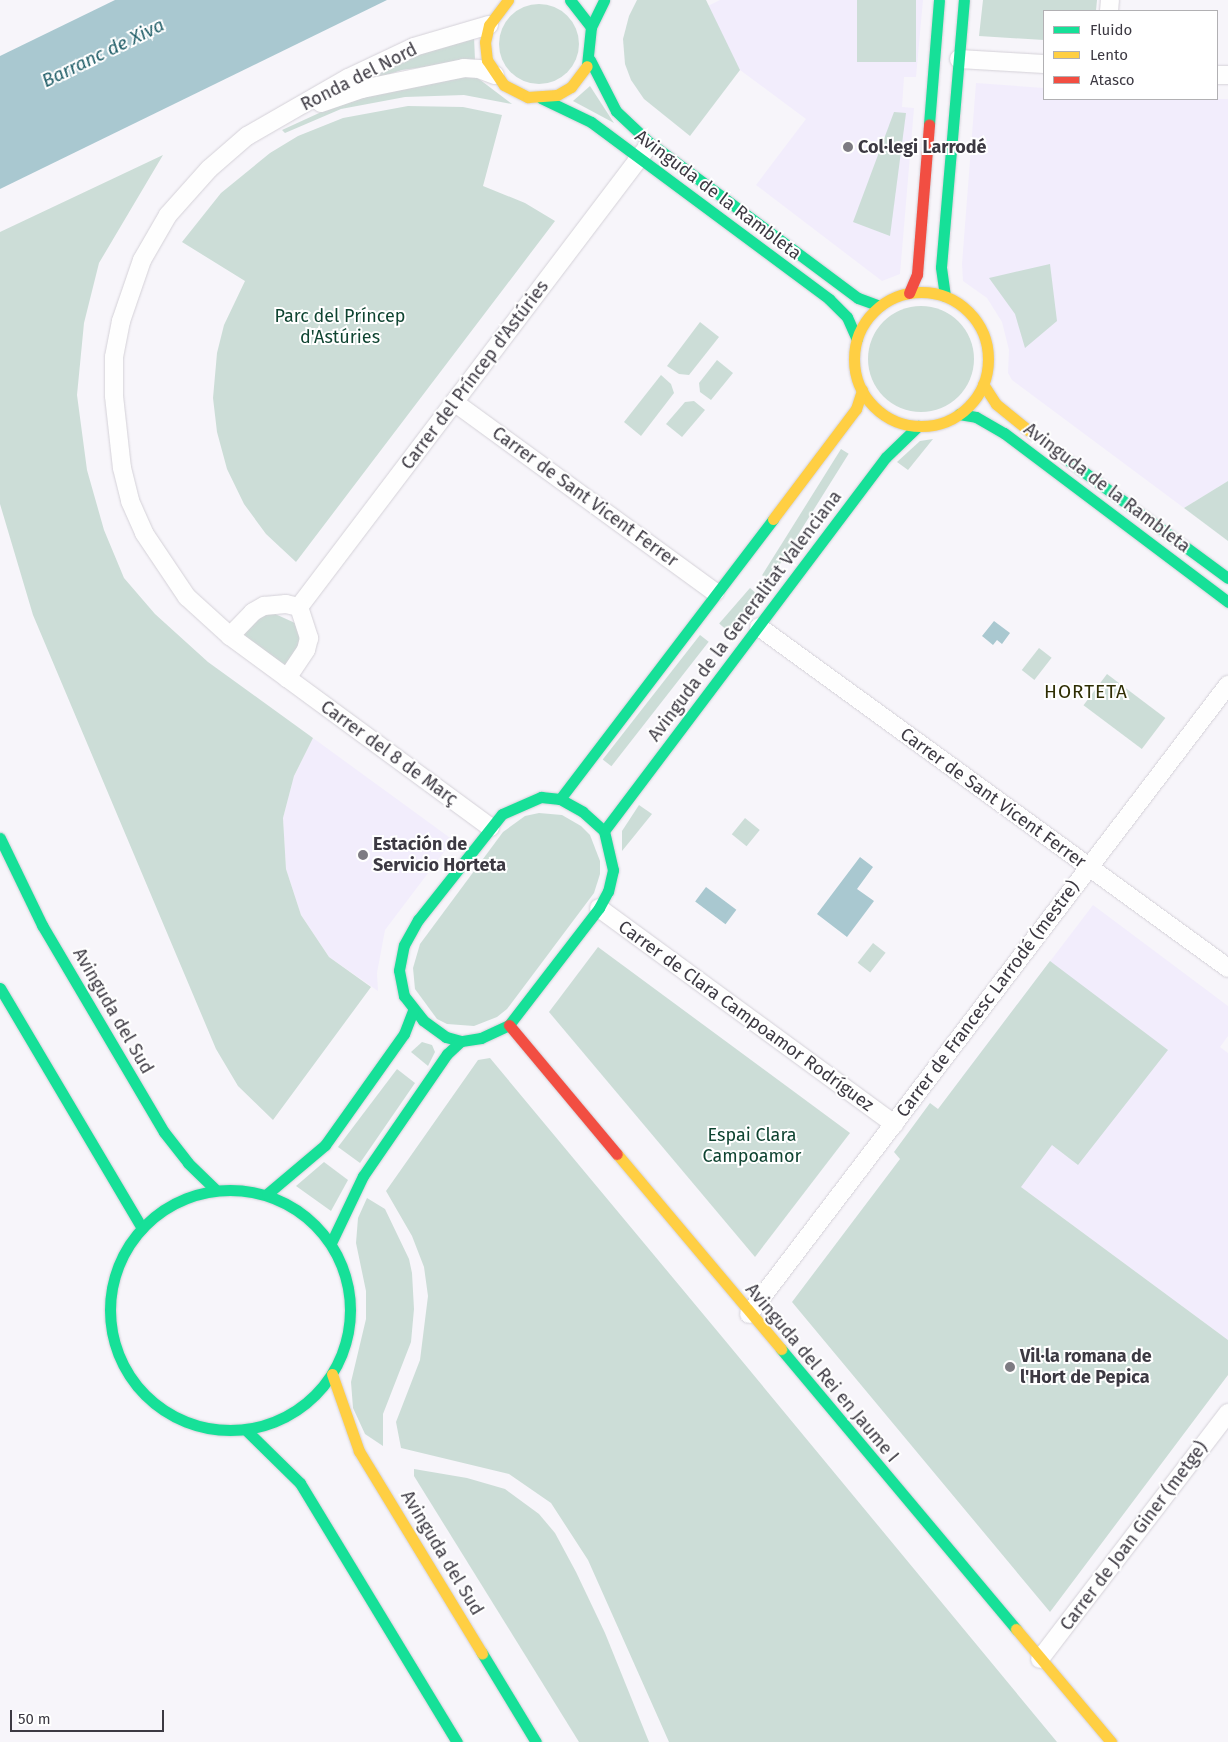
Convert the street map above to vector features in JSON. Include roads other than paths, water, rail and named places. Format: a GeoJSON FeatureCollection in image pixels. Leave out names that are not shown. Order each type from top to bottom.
{"type":"FeatureCollection","features":[{"type":"Feature","properties":{"kind":"street"},"geometry":{"type":"LineString","coordinates":[[495,75],[487,60],[485,42],[489,25],[508,0]]}},
{"type":"Feature","properties":{"kind":"street"},"geometry":{"type":"LineString","coordinates":[[570,0],[591,28]]}},
{"type":"Feature","properties":{"kind":"street"},"geometry":{"type":"LineString","coordinates":[[540,98],[557,95],[571,87],[583,75],[590,60],[591,28],[604,0]]}},
{"type":"Feature","properties":{"kind":"street"},"geometry":{"type":"LineString","coordinates":[[909,293],[917,274],[939,0]]}},
{"type":"Feature","properties":{"kind":"street"},"geometry":{"type":"LineString","coordinates":[[945,296],[941,267],[964,0]]}},
{"type":"Feature","properties":{"kind":"street","name":"Ronda del Nord"},"geometry":{"type":"LineString","coordinates":[[230,636],[198,609],[169,574],[130,501],[116,432],[114,357],[132,286],[142,260],[168,215],[194,184],[248,136],[348,78],[414,47],[489,25]]}},
{"type":"Feature","properties":{"kind":"street"},"geometry":{"type":"LineString","coordinates":[[959,59],[1043,64]]}},
{"type":"Feature","properties":{"kind":"street","name":"Avinguda de la Rambleta"},"geometry":{"type":"LineString","coordinates":[[590,60],[616,111],[650,143],[858,298],[880,306]]}},
{"type":"Feature","properties":{"kind":"street","name":"Ronda del Nord"},"geometry":{"type":"LineString","coordinates":[[287,114],[362,89],[420,76],[472,68],[495,75]]}},
{"type":"Feature","properties":{"kind":"street","name":"Avinguda de la Rambleta"},"geometry":{"type":"LineString","coordinates":[[495,75],[515,92],[540,98],[591,122],[829,299],[847,317],[857,340]]}},
{"type":"Feature","properties":{"kind":"street","name":"Carrer del Príncep d'Astúries"},"geometry":{"type":"LineString","coordinates":[[299,608],[650,143]]}},
{"type":"Feature","properties":{"kind":"street"},"geometry":{"type":"LineString","coordinates":[[909,293],[945,296],[965,308],[983,333],[988,363],[983,384],[974,400],[959,414],[942,422],[918,426],[895,421],[878,411],[862,390],[854,359],[857,340],[866,321],[880,306],[909,293]]}},
{"type":"Feature","properties":{"kind":"street","name":"Avinguda de la Rambleta"},"geometry":{"type":"LineString","coordinates":[[983,384],[1001,408],[1228,578]]}},
{"type":"Feature","properties":{"kind":"street","name":"Avinguda de la Generalitat Valenciana"},"geometry":{"type":"LineString","coordinates":[[560,800],[715,592],[845,424],[856,409],[862,390]]}},
{"type":"Feature","properties":{"kind":"street","name":"Carrer de Sant Vicent Ferrer"},"geometry":{"type":"LineString","coordinates":[[454,402],[715,592]]}},
{"type":"Feature","properties":{"kind":"street","name":"Avinguda de la Rambleta"},"geometry":{"type":"LineString","coordinates":[[959,414],[976,417],[1004,433],[1228,602]]}},
{"type":"Feature","properties":{"kind":"street","name":"Avinguda de la Generalitat Valenciana"},"geometry":{"type":"LineString","coordinates":[[604,831],[886,457],[918,426]]}},
{"type":"Feature","properties":{"kind":"street"},"geometry":{"type":"LineString","coordinates":[[230,636],[253,612],[264,606],[286,604],[299,608],[309,638],[306,650],[288,678]]}},
{"type":"Feature","properties":{"kind":"street","name":"Carrer de Sant Vicent Ferrer"},"geometry":{"type":"LineString","coordinates":[[758,627],[1228,968]]}},
{"type":"Feature","properties":{"kind":"street","name":"Carrer del 8 de Març"},"geometry":{"type":"LineString","coordinates":[[230,636],[490,827]]}},
{"type":"Feature","properties":{"kind":"street","name":"Carrer de Francesc Larrodé (mestre)"},"geometry":{"type":"LineString","coordinates":[[749,1314],[1228,685]]}},
{"type":"Feature","properties":{"kind":"street"},"geometry":{"type":"LineString","coordinates":[[541,797],[560,800],[583,812],[604,831],[613,870],[608,891],[599,908],[508,1025],[481,1038],[461,1041],[432,1029],[414,1011],[400,983],[399,964],[404,945],[418,920],[502,814],[520,804],[541,797]]}},
{"type":"Feature","properties":{"kind":"street","name":"Avinguda del Sud"},"geometry":{"type":"LineString","coordinates":[[0,838],[42,925],[164,1132],[188,1163],[215,1190]]}},
{"type":"Feature","properties":{"kind":"street","name":"Carrer de Clara Campoamor Rodríguez"},"geometry":{"type":"LineString","coordinates":[[599,908],[894,1124]]}},
{"type":"Feature","properties":{"kind":"street"},"geometry":{"type":"LineString","coordinates":[[0,988],[142,1228]]}},
{"type":"Feature","properties":{"kind":"street"},"geometry":{"type":"LineString","coordinates":[[267,1194],[325,1145],[404,1034],[414,1011]]}},
{"type":"Feature","properties":{"kind":"street","name":"Avinguda del Rei en Jaume I"},"geometry":{"type":"LineString","coordinates":[[508,1025],[749,1314],[1111,1742]]}},
{"type":"Feature","properties":{"kind":"street"},"geometry":{"type":"LineString","coordinates":[[331,1243],[363,1176],[442,1060],[461,1041]]}},
{"type":"Feature","properties":{"kind":"street"},"geometry":{"type":"LineString","coordinates":[[242,1189],[267,1194],[303,1213],[331,1243],[346,1274],[351,1308],[346,1342],[332,1374],[309,1401],[280,1420],[246,1430],[205,1428],[167,1413],[137,1386],[116,1351],[110,1318],[112,1286],[123,1254],[142,1228],[175,1202],[215,1190],[242,1189]]}},
{"type":"Feature","properties":{"kind":"street","name":"Avinguda del Sud"},"geometry":{"type":"LineString","coordinates":[[332,1374],[359,1451],[536,1742]]}},
{"type":"Feature","properties":{"kind":"street","name":"Carrer de Joan Giner (metge)"},"geometry":{"type":"LineString","coordinates":[[1040,1659],[1228,1413]]}},
{"type":"Feature","properties":{"kind":"street"},"geometry":{"type":"LineString","coordinates":[[246,1430],[300,1483],[457,1742]]}},
{"type":"Feature","properties":{"kind":"water","name":"Barranc de Xiva"},"geometry":{"type":"Polygon","coordinates":[[[115,0],[387,0],[0,189],[0,56],[115,0]]]}},
{"type":"Feature","properties":{"kind":"water"},"geometry":{"type":"Polygon","coordinates":[[[994,621],[1010,633],[1002,644],[997,640],[993,645],[982,636],[994,621]]]}},
{"type":"Feature","properties":{"kind":"water"},"geometry":{"type":"Polygon","coordinates":[[[860,857],[873,867],[857,889],[874,901],[847,937],[817,914],[860,857]]]}},
{"type":"Feature","properties":{"kind":"water"},"geometry":{"type":"Polygon","coordinates":[[[706,887],[736,910],[726,924],[695,901],[706,887]]]}},
{"type":"Feature","properties":{"kind":"place","name":"Col·legi Larrodé"},"geometry":{"type":"Point","coordinates":[848,147]}},
{"type":"Feature","properties":{"kind":"place","name":"Estación de Servicio Horteta"},"geometry":{"type":"Point","coordinates":[363,855]}},
{"type":"Feature","properties":{"kind":"place","name":"Vil·la romana de l'Hort de Pepica"},"geometry":{"type":"Point","coordinates":[1010,1367]}},
{"type":"Feature","properties":{"kind":"district","name":"HORTETA"},"geometry":{"type":"Point","coordinates":[1086,692]}},
{"type":"Feature","properties":{"kind":"park label","name":"Parc del Príncep d'Astúries"},"geometry":{"type":"Point","coordinates":[340,327]}},
{"type":"Feature","properties":{"kind":"park label","name":"Espai Clara Campoamor"},"geometry":{"type":"Point","coordinates":[752,1146]}}]}
